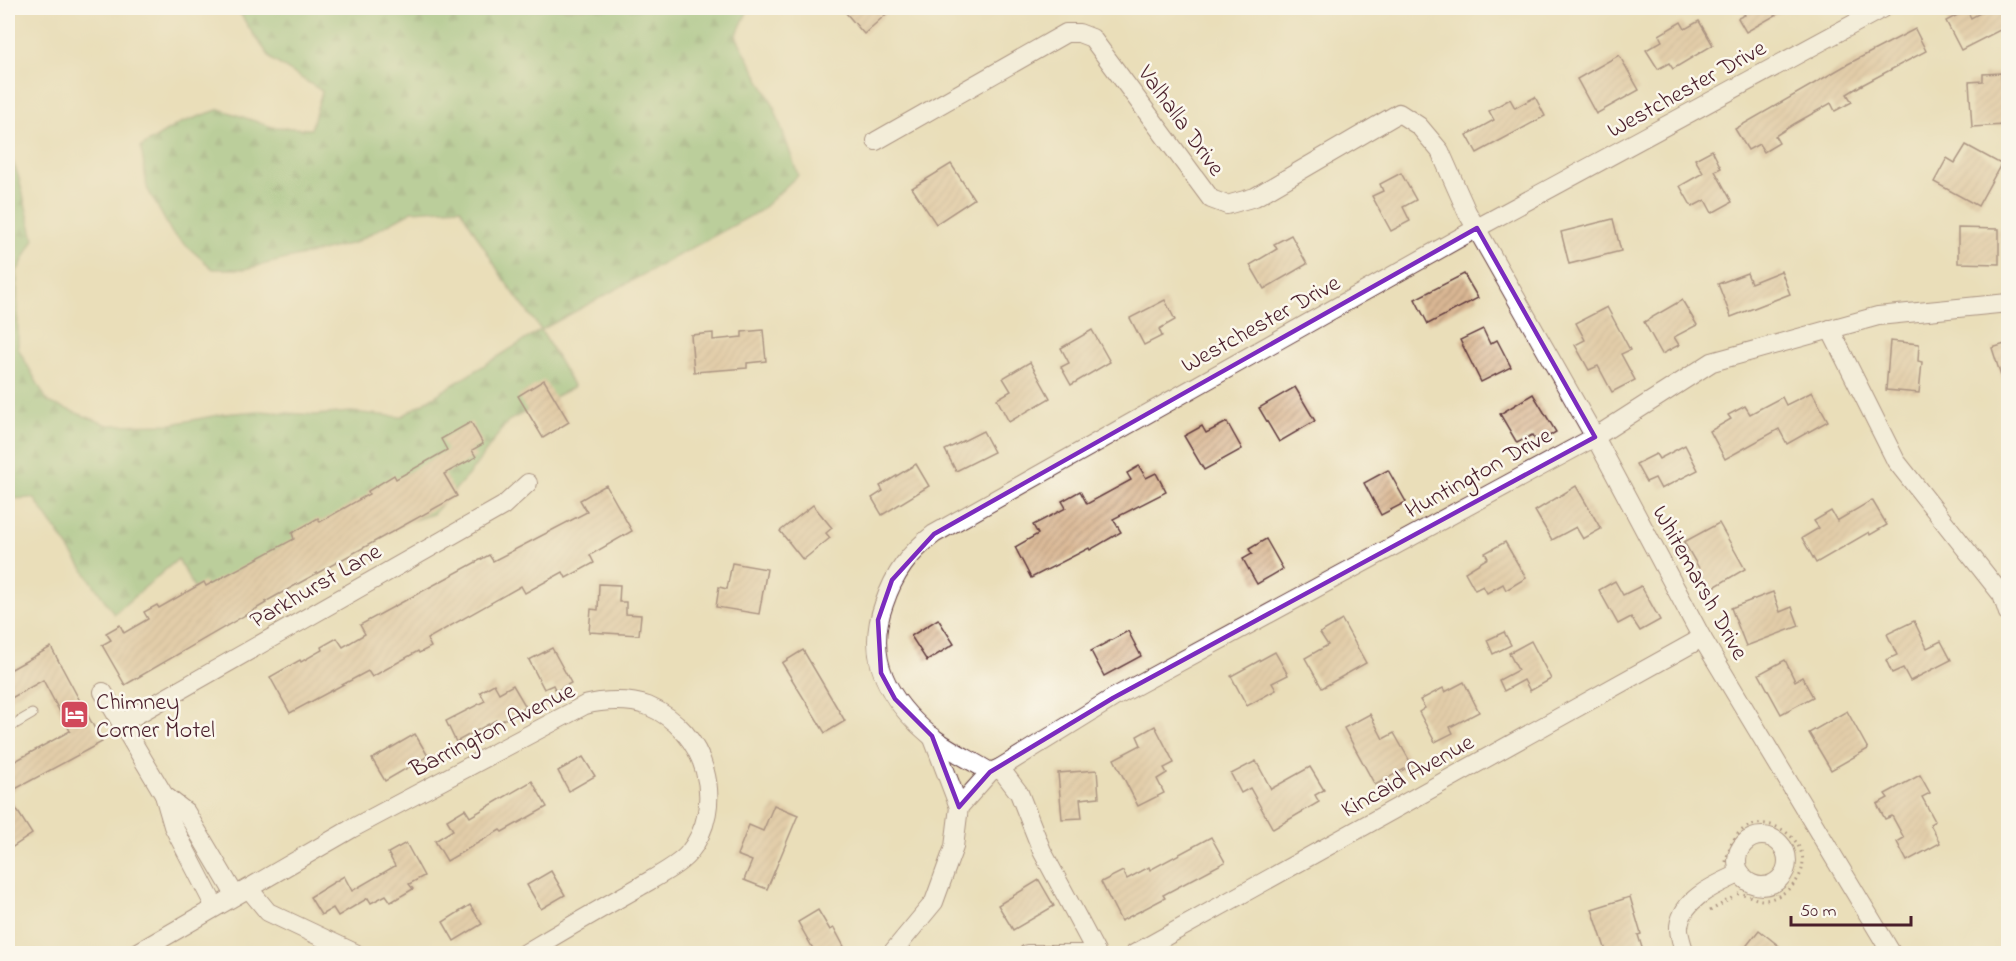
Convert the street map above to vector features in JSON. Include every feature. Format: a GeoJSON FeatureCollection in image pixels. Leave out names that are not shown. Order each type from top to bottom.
{"type":"FeatureCollection","features":[{"type":"Feature","properties":{"kind":"street","name":"Westchester Drive"},"geometry":{"type":"LineString","coordinates":[[995,770],[932,736],[895,699],[881,673],[877,652],[878,620],[892,580],[920,545],[934,534],[1477,228],[1883,8]]}},
{"type":"Feature","properties":{"kind":"street","name":"Valhalla Drive"},"geometry":{"type":"LineString","coordinates":[[876,141],[1066,33],[1079,33],[1092,38],[1211,199],[1227,205],[1255,197],[1398,113],[1419,126],[1440,152],[1477,228]]}},
{"type":"Feature","properties":{"kind":"street","name":"Whitemarsh Drive"},"geometry":{"type":"LineString","coordinates":[[1477,228],[1595,437],[1702,638],[1892,954]]}},
{"type":"Feature","properties":{"kind":"street","name":"Huntington Drive"},"geometry":{"type":"LineString","coordinates":[[959,807],[995,770],[1113,698],[1595,437],[1712,362],[1878,316],[2008,303]]}},
{"type":"Feature","properties":{"kind":"street"},"geometry":{"type":"LineString","coordinates":[[1830,329],[1896,461],[2002,595],[2008,613]]}},
{"type":"Feature","properties":{"kind":"street","name":"Parkhurst Lane"},"geometry":{"type":"LineString","coordinates":[[122,723],[503,506],[528,483]]}},
{"type":"Feature","properties":{"kind":"street","name":"Kincaid Avenue"},"geometry":{"type":"LineString","coordinates":[[1134,954],[1702,638]]}},
{"type":"Feature","properties":{"kind":"street"},"geometry":{"type":"LineString","coordinates":[[103,692],[164,795],[173,826],[215,907]]}},
{"type":"Feature","properties":{"kind":"street","name":"Barrington Avenue"},"geometry":{"type":"LineString","coordinates":[[135,954],[351,830],[585,705],[605,700],[646,705],[663,714],[684,730],[701,757],[709,782],[707,818],[699,838],[687,856],[671,867],[524,954]]}},
{"type":"Feature","properties":{"kind":"street"},"geometry":{"type":"LineString","coordinates":[[891,954],[934,902],[954,847],[959,807],[932,736]]}},
{"type":"Feature","properties":{"kind":"street"},"geometry":{"type":"LineString","coordinates":[[995,770],[1019,793],[1042,851],[1097,954]]}},
{"type":"Feature","properties":{"kind":"street"},"geometry":{"type":"LineString","coordinates":[[164,795],[186,812],[242,892],[268,912],[357,954]]}},
{"type":"Feature","properties":{"kind":"street"},"geometry":{"type":"LineString","coordinates":[[1684,954],[1679,927],[1686,907],[1710,888],[1741,873]]}},
{"type":"Feature","properties":{"kind":"street"},"geometry":{"type":"LineString","coordinates":[[1026,954],[1085,954]]}},
{"type":"Feature","properties":{"kind":"lane"},"geometry":{"type":"LineString","coordinates":[[8,728],[32,714]]}},
{"type":"Feature","properties":{"kind":"highlighted area"},"geometry":{"type":"Polygon","coordinates":[[[1477,228],[1595,437],[1113,698],[990,772],[959,807],[932,736],[895,699],[881,673],[878,620],[892,580],[934,534],[1477,228]]]}},
{"type":"Feature","properties":{"kind":"green space"},"geometry":{"type":"Polygon","coordinates":[[[237,8],[749,8],[736,36],[773,104],[798,175],[760,211],[541,330],[504,280],[460,208],[412,211],[354,243],[245,269],[213,269],[172,233],[147,188],[141,147],[178,124],[220,109],[272,127],[311,129],[322,91],[272,60],[237,8]]]}},
{"type":"Feature","properties":{"kind":"green space"},"geometry":{"type":"Polygon","coordinates":[[[8,151],[18,175],[34,239],[17,272],[18,348],[48,402],[108,425],[172,424],[223,414],[259,411],[315,415],[351,412],[401,417],[541,330],[574,387],[508,421],[470,473],[433,514],[365,535],[212,620],[178,559],[114,614],[34,498],[8,499],[8,151]]]}},
{"type":"Feature","properties":{"kind":"building"},"geometry":{"type":"Polygon","coordinates":[[[852,8],[893,8],[864,34],[846,13],[852,8]]]}},
{"type":"Feature","properties":{"kind":"building"},"geometry":{"type":"Polygon","coordinates":[[[1740,8],[1788,8],[1746,32],[1738,18],[1745,15],[1740,8]]]}},
{"type":"Feature","properties":{"kind":"building"},"geometry":{"type":"Polygon","coordinates":[[[1989,8],[2001,8],[2008,26],[1961,50],[1946,21],[1967,10],[1971,18],[1989,8]]]}},
{"type":"Feature","properties":{"kind":"building"},"geometry":{"type":"Polygon","coordinates":[[[1699,21],[1713,45],[1673,69],[1669,63],[1658,69],[1646,50],[1662,41],[1659,35],[1681,22],[1685,29],[1699,21]]]}},
{"type":"Feature","properties":{"kind":"building"},"geometry":{"type":"Polygon","coordinates":[[[1915,29],[1926,51],[1847,94],[1852,102],[1835,111],[1831,103],[1794,124],[1775,136],[1779,143],[1764,152],[1759,144],[1748,150],[1735,129],[1848,64],[1915,29]]]}},
{"type":"Feature","properties":{"kind":"building"},"geometry":{"type":"Polygon","coordinates":[[[1619,55],[1639,90],[1596,114],[1577,79],[1619,55]]]}},
{"type":"Feature","properties":{"kind":"building"},"geometry":{"type":"Polygon","coordinates":[[[2001,73],[2004,125],[1972,127],[1969,82],[1983,81],[1983,74],[2001,73]]]}},
{"type":"Feature","properties":{"kind":"building"},"geometry":{"type":"Polygon","coordinates":[[[1535,97],[1545,116],[1477,153],[1467,135],[1494,120],[1489,111],[1510,99],[1515,108],[1535,97]]]}},
{"type":"Feature","properties":{"kind":"building"},"geometry":{"type":"Polygon","coordinates":[[[1966,145],[2001,164],[1978,206],[1934,182],[1947,158],[1955,163],[1966,145]]]}},
{"type":"Feature","properties":{"kind":"building"},"geometry":{"type":"Polygon","coordinates":[[[1712,150],[1721,168],[1715,171],[1732,202],[1712,213],[1705,200],[1692,207],[1680,186],[1703,173],[1695,159],[1712,150]]]}},
{"type":"Feature","properties":{"kind":"building"},"geometry":{"type":"Polygon","coordinates":[[[951,164],[974,199],[936,224],[912,188],[951,164]]]}},
{"type":"Feature","properties":{"kind":"building"},"geometry":{"type":"Polygon","coordinates":[[[1401,173],[1416,200],[1403,207],[1410,221],[1391,231],[1372,196],[1383,191],[1380,184],[1401,173]]]}},
{"type":"Feature","properties":{"kind":"building"},"geometry":{"type":"Polygon","coordinates":[[[1613,219],[1621,251],[1569,264],[1561,232],[1613,219]]]}},
{"type":"Feature","properties":{"kind":"building"},"geometry":{"type":"Polygon","coordinates":[[[1958,228],[1999,229],[1999,264],[1958,263],[1958,228]]]}},
{"type":"Feature","properties":{"kind":"building"},"geometry":{"type":"Polygon","coordinates":[[[1291,235],[1307,264],[1264,289],[1250,265],[1277,249],[1274,244],[1291,235]]]}},
{"type":"Feature","properties":{"kind":"building"},"geometry":{"type":"Polygon","coordinates":[[[1781,271],[1790,294],[1731,317],[1718,284],[1747,273],[1751,283],[1781,271]]]}},
{"type":"Feature","properties":{"kind":"building"},"geometry":{"type":"Polygon","coordinates":[[[1464,274],[1478,298],[1428,324],[1415,299],[1464,274]]]}},
{"type":"Feature","properties":{"kind":"building"},"geometry":{"type":"Polygon","coordinates":[[[1165,300],[1175,320],[1159,329],[1162,336],[1144,345],[1130,318],[1165,300]]]}},
{"type":"Feature","properties":{"kind":"building"},"geometry":{"type":"Polygon","coordinates":[[[1682,300],[1697,325],[1674,337],[1679,345],[1662,354],[1644,322],[1682,300]]]}},
{"type":"Feature","properties":{"kind":"building"},"geometry":{"type":"Polygon","coordinates":[[[1607,307],[1630,350],[1621,354],[1635,380],[1612,392],[1598,366],[1589,370],[1575,345],[1585,340],[1576,323],[1607,307]]]}},
{"type":"Feature","properties":{"kind":"building"},"geometry":{"type":"Polygon","coordinates":[[[1483,329],[1490,344],[1497,340],[1511,367],[1481,382],[1460,340],[1483,329]]]}},
{"type":"Feature","properties":{"kind":"building"},"geometry":{"type":"Polygon","coordinates":[[[763,330],[766,361],[747,363],[747,368],[694,372],[691,335],[713,333],[713,340],[742,337],[742,332],[763,330]]]}},
{"type":"Feature","properties":{"kind":"building"},"geometry":{"type":"Polygon","coordinates":[[[1092,330],[1110,362],[1071,385],[1061,367],[1069,363],[1061,348],[1092,330]]]}},
{"type":"Feature","properties":{"kind":"building"},"geometry":{"type":"Polygon","coordinates":[[[1890,341],[1919,344],[1918,361],[1922,362],[1919,393],[1886,390],[1890,341]]]}},
{"type":"Feature","properties":{"kind":"building"},"geometry":{"type":"Polygon","coordinates":[[[2008,343],[2008,391],[2006,392],[1992,348],[2008,343]]]}},
{"type":"Feature","properties":{"kind":"building"},"geometry":{"type":"Polygon","coordinates":[[[1030,362],[1050,398],[1009,422],[997,399],[1011,391],[1003,378],[1030,362]]]}},
{"type":"Feature","properties":{"kind":"building"},"geometry":{"type":"Polygon","coordinates":[[[544,380],[569,422],[543,438],[518,396],[544,380]]]}},
{"type":"Feature","properties":{"kind":"building"},"geometry":{"type":"Polygon","coordinates":[[[1295,387],[1315,421],[1279,442],[1259,408],[1295,387]]]}},
{"type":"Feature","properties":{"kind":"building"},"geometry":{"type":"Polygon","coordinates":[[[1812,392],[1828,421],[1787,444],[1779,429],[1725,459],[1710,431],[1731,419],[1728,415],[1745,406],[1750,414],[1782,397],[1786,405],[1812,392]]]}},
{"type":"Feature","properties":{"kind":"building"},"geometry":{"type":"Polygon","coordinates":[[[1533,394],[1556,432],[1537,443],[1532,435],[1517,443],[1500,414],[1533,394]]]}},
{"type":"Feature","properties":{"kind":"building"},"geometry":{"type":"Polygon","coordinates":[[[471,422],[483,444],[472,450],[476,457],[444,474],[457,496],[265,602],[125,685],[102,645],[111,640],[106,633],[120,625],[124,633],[148,619],[144,612],[157,605],[159,608],[204,582],[206,586],[294,539],[292,533],[318,518],[320,522],[369,494],[368,491],[394,475],[396,479],[447,450],[441,439],[471,422]]]}},
{"type":"Feature","properties":{"kind":"building"},"geometry":{"type":"Polygon","coordinates":[[[1227,422],[1242,449],[1204,470],[1184,436],[1202,426],[1206,433],[1227,422]]]}},
{"type":"Feature","properties":{"kind":"building"},"geometry":{"type":"Polygon","coordinates":[[[983,431],[994,452],[956,471],[945,450],[983,431]]]}},
{"type":"Feature","properties":{"kind":"building"},"geometry":{"type":"Polygon","coordinates":[[[1685,445],[1698,470],[1661,489],[1655,478],[1646,482],[1636,464],[1656,454],[1659,459],[1685,445]]]}},
{"type":"Feature","properties":{"kind":"building"},"geometry":{"type":"Polygon","coordinates":[[[916,464],[929,486],[882,515],[872,498],[883,491],[880,486],[916,464]]]}},
{"type":"Feature","properties":{"kind":"building"},"geometry":{"type":"Polygon","coordinates":[[[1139,466],[1146,478],[1156,473],[1166,492],[1113,519],[1121,532],[1090,550],[1089,548],[1031,578],[1015,547],[1038,534],[1033,525],[1066,508],[1062,501],[1080,491],[1087,504],[1131,480],[1127,473],[1139,466]]]}},
{"type":"Feature","properties":{"kind":"building"},"geometry":{"type":"Polygon","coordinates":[[[1388,470],[1406,502],[1381,515],[1364,483],[1388,470]]]}},
{"type":"Feature","properties":{"kind":"building"},"geometry":{"type":"Polygon","coordinates":[[[606,485],[632,531],[590,555],[594,563],[566,578],[563,572],[525,593],[521,586],[427,639],[431,647],[419,653],[418,651],[372,677],[368,671],[290,713],[270,677],[322,650],[321,647],[337,638],[343,647],[365,634],[360,625],[489,555],[493,561],[587,512],[580,500],[606,485]]]}},
{"type":"Feature","properties":{"kind":"building"},"geometry":{"type":"Polygon","coordinates":[[[1576,486],[1601,529],[1583,539],[1576,527],[1552,540],[1535,511],[1576,486]]]}},
{"type":"Feature","properties":{"kind":"building"},"geometry":{"type":"Polygon","coordinates":[[[1872,500],[1887,525],[1870,535],[1869,532],[1816,563],[1802,538],[1819,528],[1814,521],[1831,511],[1837,521],[1872,500]]]}},
{"type":"Feature","properties":{"kind":"building"},"geometry":{"type":"Polygon","coordinates":[[[813,505],[832,528],[826,533],[830,538],[803,560],[780,531],[813,505]]]}},
{"type":"Feature","properties":{"kind":"building"},"geometry":{"type":"Polygon","coordinates":[[[1719,523],[1745,569],[1711,589],[1684,542],[1719,523]]]}},
{"type":"Feature","properties":{"kind":"building"},"geometry":{"type":"Polygon","coordinates":[[[1266,539],[1283,569],[1257,584],[1243,559],[1252,554],[1249,549],[1266,539]]]}},
{"type":"Feature","properties":{"kind":"building"},"geometry":{"type":"Polygon","coordinates":[[[1505,542],[1526,578],[1506,590],[1503,584],[1487,593],[1483,586],[1475,590],[1465,572],[1488,558],[1485,553],[1505,542]]]}},
{"type":"Feature","properties":{"kind":"building"},"geometry":{"type":"Polygon","coordinates":[[[732,563],[767,569],[759,614],[716,607],[719,587],[727,589],[732,563]]]}},
{"type":"Feature","properties":{"kind":"building"},"geometry":{"type":"Polygon","coordinates":[[[1615,581],[1623,595],[1641,586],[1660,620],[1640,631],[1631,617],[1618,624],[1599,590],[1615,581]]]}},
{"type":"Feature","properties":{"kind":"building"},"geometry":{"type":"Polygon","coordinates":[[[599,584],[620,585],[619,602],[626,602],[626,614],[641,615],[639,635],[589,632],[591,609],[598,610],[599,584]]]}},
{"type":"Feature","properties":{"kind":"building"},"geometry":{"type":"Polygon","coordinates":[[[1773,592],[1780,612],[1792,607],[1799,626],[1746,646],[1731,608],[1773,592]]]}},
{"type":"Feature","properties":{"kind":"building"},"geometry":{"type":"Polygon","coordinates":[[[938,619],[954,644],[927,661],[911,636],[938,619]]]}},
{"type":"Feature","properties":{"kind":"building"},"geometry":{"type":"Polygon","coordinates":[[[1342,620],[1366,663],[1322,688],[1305,658],[1328,645],[1320,633],[1342,620]]]}},
{"type":"Feature","properties":{"kind":"building"},"geometry":{"type":"Polygon","coordinates":[[[1914,621],[1927,648],[1941,641],[1951,660],[1910,681],[1903,668],[1892,673],[1886,660],[1897,655],[1887,634],[1914,621]]]}},
{"type":"Feature","properties":{"kind":"building"},"geometry":{"type":"Polygon","coordinates":[[[1128,631],[1141,656],[1104,676],[1091,651],[1128,631]]]}},
{"type":"Feature","properties":{"kind":"building"},"geometry":{"type":"Polygon","coordinates":[[[1504,632],[1511,645],[1493,654],[1487,640],[1504,632]]]}},
{"type":"Feature","properties":{"kind":"building"},"geometry":{"type":"Polygon","coordinates":[[[1531,641],[1551,679],[1530,691],[1524,680],[1504,691],[1499,680],[1518,670],[1509,653],[1531,641]]]}},
{"type":"Feature","properties":{"kind":"building","name":"Chimney Corner Motel"},"geometry":{"type":"Polygon","coordinates":[[[51,647],[102,742],[8,793],[8,765],[70,731],[43,680],[8,700],[8,671],[51,647]]]}},
{"type":"Feature","properties":{"kind":"building"},"geometry":{"type":"Polygon","coordinates":[[[552,648],[571,683],[556,691],[553,685],[544,689],[529,660],[552,648]]]}},
{"type":"Feature","properties":{"kind":"building"},"geometry":{"type":"Polygon","coordinates":[[[803,650],[845,721],[825,733],[782,663],[803,650]]]}},
{"type":"Feature","properties":{"kind":"building"},"geometry":{"type":"Polygon","coordinates":[[[1275,652],[1288,675],[1272,683],[1276,690],[1247,706],[1231,676],[1275,652]]]}},
{"type":"Feature","properties":{"kind":"building"},"geometry":{"type":"Polygon","coordinates":[[[1785,660],[1795,681],[1802,677],[1813,697],[1781,714],[1759,674],[1785,660]]]}},
{"type":"Feature","properties":{"kind":"building"},"geometry":{"type":"Polygon","coordinates":[[[1464,682],[1479,712],[1450,727],[1453,733],[1435,742],[1419,712],[1425,708],[1420,700],[1443,688],[1445,692],[1464,682]]]}},
{"type":"Feature","properties":{"kind":"building"},"geometry":{"type":"Polygon","coordinates":[[[494,684],[499,693],[513,685],[526,707],[456,742],[446,721],[485,701],[480,692],[494,684]]]}},
{"type":"Feature","properties":{"kind":"building"},"geometry":{"type":"Polygon","coordinates":[[[1847,711],[1868,749],[1831,770],[1809,733],[1847,711]]]}},
{"type":"Feature","properties":{"kind":"building"},"geometry":{"type":"Polygon","coordinates":[[[1370,714],[1383,739],[1394,733],[1412,765],[1375,785],[1344,728],[1370,714]]]}},
{"type":"Feature","properties":{"kind":"building"},"geometry":{"type":"Polygon","coordinates":[[[1155,726],[1174,763],[1164,768],[1167,773],[1157,779],[1164,793],[1138,806],[1114,759],[1141,745],[1137,736],[1155,726]]]}},
{"type":"Feature","properties":{"kind":"building"},"geometry":{"type":"Polygon","coordinates":[[[415,734],[428,756],[385,781],[372,759],[415,734]]]}},
{"type":"Feature","properties":{"kind":"building"},"geometry":{"type":"Polygon","coordinates":[[[583,757],[595,776],[569,791],[558,771],[583,757]]]}},
{"type":"Feature","properties":{"kind":"building"},"geometry":{"type":"Polygon","coordinates":[[[1256,761],[1271,789],[1310,767],[1324,790],[1315,795],[1319,802],[1273,829],[1250,788],[1241,793],[1231,774],[1256,761]]]}},
{"type":"Feature","properties":{"kind":"building"},"geometry":{"type":"Polygon","coordinates":[[[1097,770],[1099,797],[1080,799],[1082,818],[1062,819],[1058,773],[1097,770]]]}},
{"type":"Feature","properties":{"kind":"building"},"geometry":{"type":"Polygon","coordinates":[[[1920,775],[1930,793],[1922,797],[1935,821],[1930,824],[1940,843],[1907,861],[1897,842],[1904,838],[1892,816],[1885,819],[1877,804],[1888,798],[1885,794],[1920,775]]]}},
{"type":"Feature","properties":{"kind":"building"},"geometry":{"type":"Polygon","coordinates":[[[532,781],[547,807],[502,832],[500,830],[447,861],[435,841],[453,830],[447,820],[465,809],[470,817],[532,781]]]}},
{"type":"Feature","properties":{"kind":"building"},"geometry":{"type":"Polygon","coordinates":[[[8,796],[32,834],[8,850],[8,796]]]}},
{"type":"Feature","properties":{"kind":"building"},"geometry":{"type":"Polygon","coordinates":[[[774,805],[798,815],[767,889],[744,880],[752,861],[737,855],[749,825],[763,831],[774,805]]]}},
{"type":"Feature","properties":{"kind":"building"},"geometry":{"type":"Polygon","coordinates":[[[1211,837],[1225,862],[1163,895],[1165,898],[1121,921],[1101,882],[1123,871],[1127,879],[1149,867],[1150,870],[1211,837]]]}},
{"type":"Feature","properties":{"kind":"building"},"geometry":{"type":"Polygon","coordinates":[[[406,843],[424,876],[409,884],[413,889],[391,902],[386,895],[371,903],[368,898],[338,916],[333,908],[321,915],[310,897],[344,876],[352,891],[395,866],[388,853],[406,843]]]}},
{"type":"Feature","properties":{"kind":"building"},"geometry":{"type":"Polygon","coordinates":[[[551,871],[565,895],[541,909],[527,885],[551,871]]]}},
{"type":"Feature","properties":{"kind":"building"},"geometry":{"type":"Polygon","coordinates":[[[1039,880],[1054,906],[1013,930],[998,905],[1039,880]]]}},
{"type":"Feature","properties":{"kind":"building"},"geometry":{"type":"Polygon","coordinates":[[[1630,897],[1641,934],[1638,935],[1644,954],[1607,954],[1592,909],[1630,897]]]}},
{"type":"Feature","properties":{"kind":"building"},"geometry":{"type":"Polygon","coordinates":[[[470,905],[482,924],[454,941],[443,922],[470,905]]]}},
{"type":"Feature","properties":{"kind":"building"},"geometry":{"type":"Polygon","coordinates":[[[818,910],[830,930],[834,928],[848,954],[816,954],[798,922],[818,910]]]}},
{"type":"Feature","properties":{"kind":"building"},"geometry":{"type":"Polygon","coordinates":[[[1759,930],[1789,954],[1740,954],[1759,930]]]}},
{"type":"Feature","properties":{"kind":"place","name":"Chimney Corner Motel"},"geometry":{"type":"Point","coordinates":[75,715]}}]}
